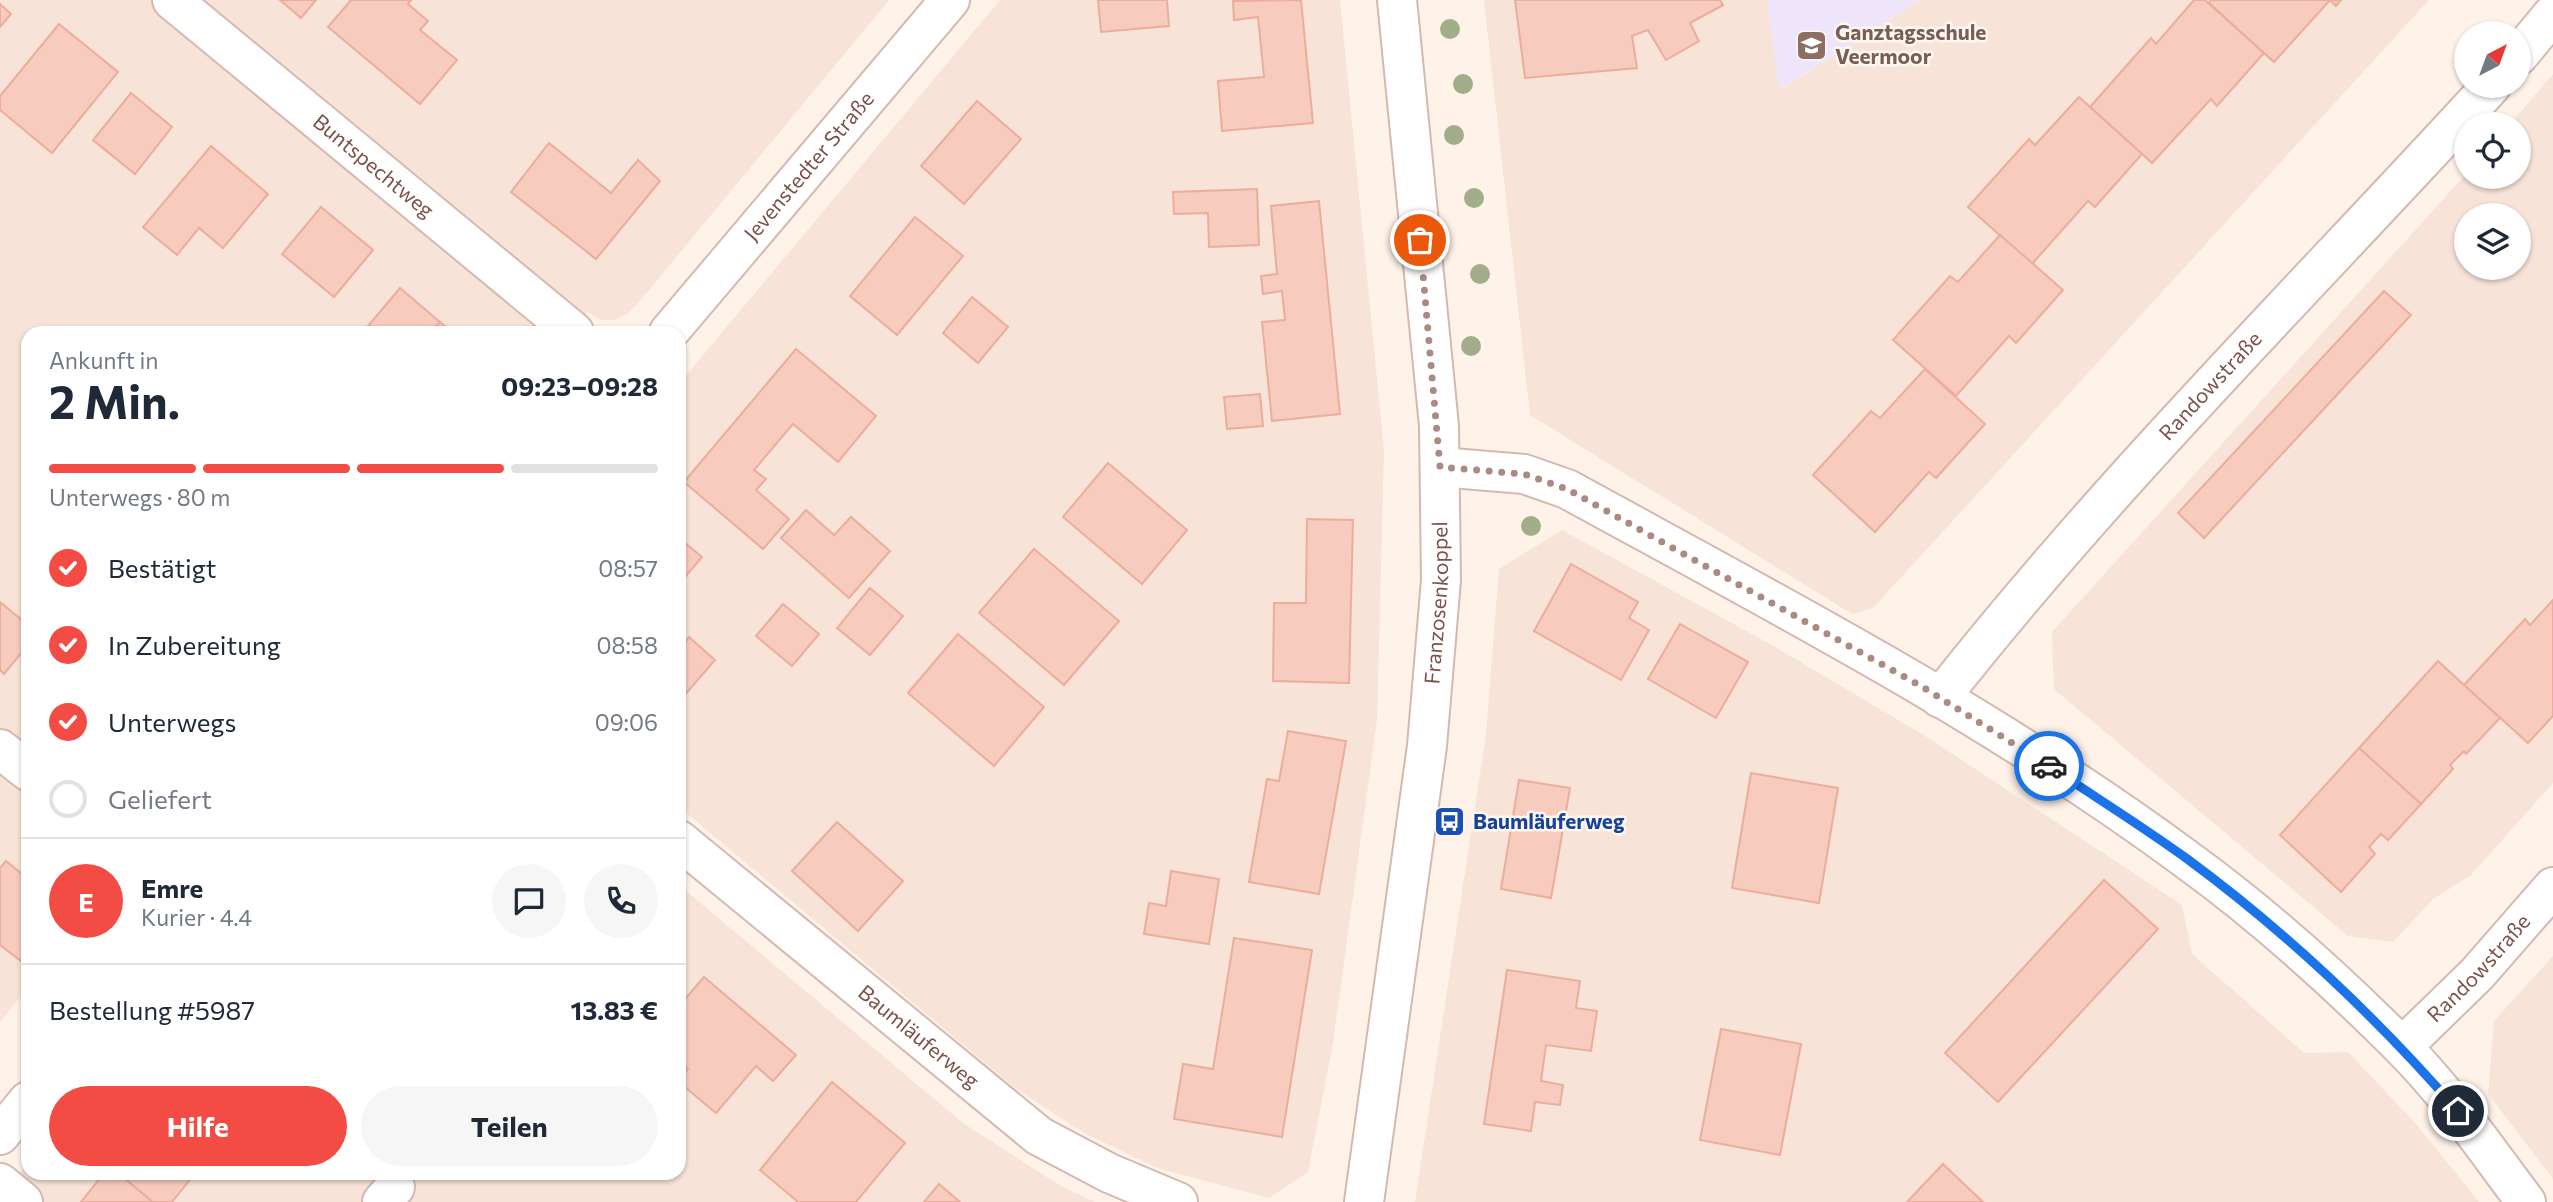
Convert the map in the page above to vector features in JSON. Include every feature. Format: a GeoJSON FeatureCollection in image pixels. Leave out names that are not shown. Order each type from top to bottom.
{"type":"FeatureCollection","features":[{"type":"Feature","properties":{"kind":"street","name":"Buntspechtweg"},"geometry":{"type":"LineString","coordinates":[[172,0],[567,326]]}},
{"type":"Feature","properties":{"kind":"street","name":"Jevenstedter Straße"},"geometry":{"type":"LineString","coordinates":[[674,326],[950,0]]}},
{"type":"Feature","properties":{"kind":"street","name":"Franzosenkoppel"},"geometry":{"type":"LineString","coordinates":[[1364,1202],[1427,746],[1441,580],[1440,467],[1396,0]]}},
{"type":"Feature","properties":{"kind":"street"},"geometry":{"type":"LineString","coordinates":[[2531,40],[2553,14]]}},
{"type":"Feature","properties":{"kind":"street","name":"Randowstraße"},"geometry":{"type":"LineString","coordinates":[[1940,698],[2008,613],[2124,481],[2480,98]]}},
{"type":"Feature","properties":{"kind":"street"},"geometry":{"type":"LineString","coordinates":[[1440,467],[1524,474],[1567,489],[1940,698],[2040,760],[2186,858],[2312,963],[2402,1047],[2458,1111],[2526,1202]]}},
{"type":"Feature","properties":{"kind":"street"},"geometry":{"type":"LineString","coordinates":[[0,749],[21,766]]}},
{"type":"Feature","properties":{"kind":"street","name":"Baumläuferweg"},"geometry":{"type":"LineString","coordinates":[[686,846],[1039,1136],[1109,1173],[1178,1202]]}},
{"type":"Feature","properties":{"kind":"street","name":"Randowstraße"},"geometry":{"type":"LineString","coordinates":[[2402,1047],[2477,974],[2553,887]]}},
{"type":"Feature","properties":{"kind":"street"},"geometry":{"type":"LineString","coordinates":[[0,1135],[21,1110]]}},
{"type":"Feature","properties":{"kind":"street"},"geometry":{"type":"LineString","coordinates":[[0,1183],[23,1202]]}},
{"type":"Feature","properties":{"kind":"shaded area"},"geometry":{"type":"Polygon","coordinates":[[[0,0],[889,0],[639,302],[628,313],[615,320],[601,320],[588,312],[576,326],[21,326],[21,996],[0,1022],[0,0]]]}},
{"type":"Feature","properties":{"kind":"shaded area"},"geometry":{"type":"Polygon","coordinates":[[[1000,0],[1340,0],[1384,451],[1377,720],[1333,1043],[1308,1172],[1269,1198],[1157,1168],[1084,1133],[1015,1088],[686,813],[686,376],[1000,0]]]}},
{"type":"Feature","properties":{"kind":"shaded area"},"geometry":{"type":"Polygon","coordinates":[[[1484,0],[1767,0],[1780,90],[1920,0],[2429,0],[1873,608],[1852,614],[1530,415],[1484,0]]]}},
{"type":"Feature","properties":{"kind":"shaded area","name":"Ganztagsschule Veermoor"},"geometry":{"type":"Polygon","coordinates":[[[1767,0],[1920,0],[1779,90],[1767,0]]]}},
{"type":"Feature","properties":{"kind":"shaded area"},"geometry":{"type":"Polygon","coordinates":[[[2553,74],[2553,783],[2471,875],[2433,899],[2393,942],[2348,936],[2054,689],[2052,632],[2454,187],[2531,189],[2531,112],[2520,112],[2553,74]]]}},
{"type":"Feature","properties":{"kind":"shaded area"},"geometry":{"type":"Polygon","coordinates":[[[1562,530],[1770,644],[1922,734],[2182,905],[2192,954],[2304,1053],[2348,1052],[2417,1125],[2479,1202],[1415,1202],[1486,734],[1499,569],[1562,530]]]}},
{"type":"Feature","properties":{"kind":"shaded area"},"geometry":{"type":"Polygon","coordinates":[[[686,891],[963,1123],[1059,1185],[1095,1202],[0,1202],[0,1196],[21,1171],[21,1180],[686,1180],[686,891]]]}},
{"type":"Feature","properties":{"kind":"shaded area"},"geometry":{"type":"Polygon","coordinates":[[[2553,956],[2553,1179],[2488,1094],[2494,1021],[2553,956]]]}},
{"type":"Feature","properties":{"kind":"building"},"geometry":{"type":"Polygon","coordinates":[[[280,0],[316,0],[301,18],[280,0]]]}},
{"type":"Feature","properties":{"kind":"building"},"geometry":{"type":"Polygon","coordinates":[[[351,0],[411,0],[408,4],[428,21],[420,30],[457,60],[420,104],[328,27],[351,0]]]}},
{"type":"Feature","properties":{"kind":"building"},"geometry":{"type":"Polygon","coordinates":[[[1098,0],[1167,0],[1169,26],[1101,32],[1098,0]]]}},
{"type":"Feature","properties":{"kind":"building"},"geometry":{"type":"Polygon","coordinates":[[[1301,0],[1313,123],[1222,131],[1218,81],[1264,77],[1258,17],[1234,20],[1233,1],[1301,0]]]}},
{"type":"Feature","properties":{"kind":"building"},"geometry":{"type":"Polygon","coordinates":[[[1515,0],[1720,0],[1723,5],[1690,23],[1699,41],[1666,60],[1648,30],[1632,36],[1637,68],[1525,78],[1515,0]]]}},
{"type":"Feature","properties":{"kind":"building"},"geometry":{"type":"Polygon","coordinates":[[[2194,0],[2205,0],[2264,53],[2217,106],[2211,99],[2152,163],[2090,107],[2151,38],[2156,44],[2194,0]]]}},
{"type":"Feature","properties":{"kind":"building"},"geometry":{"type":"Polygon","coordinates":[[[2211,0],[2330,0],[2274,62],[2209,3],[2211,0]]]}},
{"type":"Feature","properties":{"kind":"building"},"geometry":{"type":"Polygon","coordinates":[[[2330,0],[2341,0],[2336,6],[2330,0]]]}},
{"type":"Feature","properties":{"kind":"building"},"geometry":{"type":"Polygon","coordinates":[[[0,4],[11,14],[0,27],[0,4]]]}},
{"type":"Feature","properties":{"kind":"building"},"geometry":{"type":"Polygon","coordinates":[[[59,24],[118,72],[52,153],[0,110],[0,96],[59,24]]]}},
{"type":"Feature","properties":{"kind":"building"},"geometry":{"type":"Polygon","coordinates":[[[131,93],[172,127],[135,174],[93,140],[131,93]]]}},
{"type":"Feature","properties":{"kind":"building"},"geometry":{"type":"Polygon","coordinates":[[[2079,97],[2142,154],[2095,207],[2088,201],[2032,264],[1968,207],[2029,139],[2035,145],[2079,97]]]}},
{"type":"Feature","properties":{"kind":"building"},"geometry":{"type":"Polygon","coordinates":[[[977,101],[1021,139],[964,204],[921,166],[977,101]]]}},
{"type":"Feature","properties":{"kind":"building"},"geometry":{"type":"Polygon","coordinates":[[[549,143],[611,193],[638,160],[660,181],[596,259],[511,192],[549,143]]]}},
{"type":"Feature","properties":{"kind":"building"},"geometry":{"type":"Polygon","coordinates":[[[211,146],[268,194],[223,248],[199,228],[177,255],[143,227],[211,146]]]}},
{"type":"Feature","properties":{"kind":"building"},"geometry":{"type":"Polygon","coordinates":[[[1257,189],[1259,245],[1209,247],[1208,213],[1174,214],[1173,192],[1257,189]]]}},
{"type":"Feature","properties":{"kind":"building"},"geometry":{"type":"Polygon","coordinates":[[[1319,201],[1340,414],[1272,421],[1262,322],[1285,320],[1282,291],[1263,294],[1261,276],[1277,274],[1271,206],[1319,201]]]}},
{"type":"Feature","properties":{"kind":"building"},"geometry":{"type":"Polygon","coordinates":[[[321,207],[373,250],[334,297],[282,254],[321,207]]]}},
{"type":"Feature","properties":{"kind":"building"},"geometry":{"type":"Polygon","coordinates":[[[915,217],[963,256],[897,335],[850,296],[915,217]]]}},
{"type":"Feature","properties":{"kind":"building"},"geometry":{"type":"Polygon","coordinates":[[[2000,235],[2063,290],[2016,343],[2009,336],[1956,396],[1893,340],[1950,276],[1958,282],[2000,235]]]}},
{"type":"Feature","properties":{"kind":"building"},"geometry":{"type":"Polygon","coordinates":[[[400,288],[440,322],[436,326],[368,326],[400,288]]]}},
{"type":"Feature","properties":{"kind":"building"},"geometry":{"type":"Polygon","coordinates":[[[2384,291],[2411,315],[2204,538],[2178,513],[2384,291]]]}},
{"type":"Feature","properties":{"kind":"building"},"geometry":{"type":"Polygon","coordinates":[[[972,297],[1008,327],[978,363],[943,333],[972,297]]]}},
{"type":"Feature","properties":{"kind":"building"},"geometry":{"type":"Polygon","coordinates":[[[796,349],[876,416],[838,462],[793,424],[754,470],[766,479],[756,490],[789,519],[763,549],[686,484],[686,480],[796,349]]]}},
{"type":"Feature","properties":{"kind":"building"},"geometry":{"type":"Polygon","coordinates":[[[1925,369],[1985,424],[1936,478],[1929,472],[1875,532],[1813,475],[1871,411],[1880,418],[1925,369]]]}},
{"type":"Feature","properties":{"kind":"building"},"geometry":{"type":"Polygon","coordinates":[[[1260,394],[1263,426],[1227,429],[1224,397],[1260,394]]]}},
{"type":"Feature","properties":{"kind":"building"},"geometry":{"type":"Polygon","coordinates":[[[1108,463],[1187,530],[1142,584],[1063,517],[1108,463]]]}},
{"type":"Feature","properties":{"kind":"building"},"geometry":{"type":"Polygon","coordinates":[[[806,510],[834,535],[851,517],[890,551],[849,598],[781,538],[806,510]]]}},
{"type":"Feature","properties":{"kind":"building"},"geometry":{"type":"Polygon","coordinates":[[[1307,519],[1353,520],[1349,683],[1273,681],[1274,603],[1306,603],[1307,519]]]}},
{"type":"Feature","properties":{"kind":"building"},"geometry":{"type":"Polygon","coordinates":[[[686,544],[702,557],[686,576],[686,544]]]}},
{"type":"Feature","properties":{"kind":"building"},"geometry":{"type":"Polygon","coordinates":[[[1034,549],[1119,621],[1064,685],[979,613],[1034,549]]]}},
{"type":"Feature","properties":{"kind":"building"},"geometry":{"type":"Polygon","coordinates":[[[1571,564],[1638,602],[1629,618],[1649,630],[1621,680],[1534,631],[1571,564]]]}},
{"type":"Feature","properties":{"kind":"building"},"geometry":{"type":"Polygon","coordinates":[[[870,588],[903,616],[870,655],[837,628],[870,588]]]}},
{"type":"Feature","properties":{"kind":"building"},"geometry":{"type":"Polygon","coordinates":[[[2553,600],[2553,716],[2528,743],[2464,685],[2525,619],[2530,625],[2553,600]]]}},
{"type":"Feature","properties":{"kind":"building"},"geometry":{"type":"Polygon","coordinates":[[[0,602],[21,619],[21,653],[4,674],[0,670],[0,602]]]}},
{"type":"Feature","properties":{"kind":"building"},"geometry":{"type":"Polygon","coordinates":[[[783,604],[819,634],[792,666],[756,636],[783,604]]]}},
{"type":"Feature","properties":{"kind":"building"},"geometry":{"type":"Polygon","coordinates":[[[1680,624],[1748,662],[1716,718],[1648,679],[1680,624]]]}},
{"type":"Feature","properties":{"kind":"building"},"geometry":{"type":"Polygon","coordinates":[[[958,634],[1044,707],[994,766],[908,693],[958,634]]]}},
{"type":"Feature","properties":{"kind":"building"},"geometry":{"type":"Polygon","coordinates":[[[689,637],[715,660],[686,694],[686,641],[689,637]]]}},
{"type":"Feature","properties":{"kind":"building"},"geometry":{"type":"Polygon","coordinates":[[[2438,661],[2500,718],[2466,754],[2464,751],[2450,765],[2453,769],[2421,804],[2359,748],[2438,661]]]}},
{"type":"Feature","properties":{"kind":"building"},"geometry":{"type":"Polygon","coordinates":[[[1288,731],[1346,741],[1319,894],[1249,882],[1267,779],[1279,781],[1288,731]]]}},
{"type":"Feature","properties":{"kind":"building"},"geometry":{"type":"Polygon","coordinates":[[[2359,748],[2421,804],[2388,840],[2381,834],[2369,847],[2375,854],[2341,892],[2280,835],[2359,748]]]}},
{"type":"Feature","properties":{"kind":"building"},"geometry":{"type":"Polygon","coordinates":[[[1751,773],[1838,788],[1819,903],[1732,888],[1751,773]]]}},
{"type":"Feature","properties":{"kind":"building"},"geometry":{"type":"Polygon","coordinates":[[[1519,780],[1570,788],[1551,898],[1501,889],[1519,780]]]}},
{"type":"Feature","properties":{"kind":"building"},"geometry":{"type":"Polygon","coordinates":[[[837,822],[903,881],[858,931],[792,871],[837,822]]]}},
{"type":"Feature","properties":{"kind":"building"},"geometry":{"type":"Polygon","coordinates":[[[6,861],[21,873],[21,961],[0,945],[0,868],[6,861]]]}},
{"type":"Feature","properties":{"kind":"building"},"geometry":{"type":"Polygon","coordinates":[[[1171,871],[1219,879],[1209,944],[1144,934],[1149,903],[1166,906],[1171,871]]]}},
{"type":"Feature","properties":{"kind":"building"},"geometry":{"type":"Polygon","coordinates":[[[2104,880],[2158,929],[1998,1102],[1945,1053],[2104,880]]]}},
{"type":"Feature","properties":{"kind":"building"},"geometry":{"type":"Polygon","coordinates":[[[1234,938],[1312,950],[1282,1137],[1174,1119],[1183,1064],[1213,1069],[1234,938]]]}},
{"type":"Feature","properties":{"kind":"building"},"geometry":{"type":"Polygon","coordinates":[[[1507,970],[1580,981],[1576,1008],[1597,1011],[1591,1051],[1546,1045],[1541,1081],[1563,1085],[1560,1105],[1535,1102],[1531,1131],[1484,1124],[1507,970]]]}},
{"type":"Feature","properties":{"kind":"building"},"geometry":{"type":"Polygon","coordinates":[[[704,977],[796,1055],[773,1081],[756,1066],[716,1113],[686,1088],[686,998],[704,977]]]}},
{"type":"Feature","properties":{"kind":"building"},"geometry":{"type":"Polygon","coordinates":[[[1721,1029],[1801,1044],[1780,1155],[1700,1140],[1721,1029]]]}},
{"type":"Feature","properties":{"kind":"building"},"geometry":{"type":"Polygon","coordinates":[[[832,1082],[905,1143],[856,1202],[798,1202],[760,1170],[832,1082]]]}},
{"type":"Feature","properties":{"kind":"building"},"geometry":{"type":"Polygon","coordinates":[[[1943,1164],[1983,1202],[1907,1202],[1943,1164]]]}},
{"type":"Feature","properties":{"kind":"building"},"geometry":{"type":"Polygon","coordinates":[[[99,1180],[127,1180],[153,1202],[81,1202],[99,1180]]]}},
{"type":"Feature","properties":{"kind":"building"},"geometry":{"type":"Polygon","coordinates":[[[127,1180],[190,1180],[172,1202],[153,1202],[127,1180]]]}},
{"type":"Feature","properties":{"kind":"building"},"geometry":{"type":"Polygon","coordinates":[[[939,1184],[960,1202],[924,1202],[939,1184]]]}},
{"type":"Feature","properties":{"kind":"way so far"},"geometry":{"type":"LineString","coordinates":[[1420,240],[1439,426],[1440,467],[1524,474],[1567,489],[1921,686],[2049,766]]}},
{"type":"Feature","properties":{"kind":"place","name":"Ganztagsschule Veermoor"},"geometry":{"type":"Point","coordinates":[1812,45]}},
{"type":"Feature","properties":{"kind":"place","name":"Baumläuferweg"},"geometry":{"type":"Point","coordinates":[1450,822]}},
{"type":"Feature","properties":{"kind":"route"},"geometry":{"type":"LineString","coordinates":[[2049,766],[2186,858],[2235,897],[2312,963],[2402,1047],[2458,1111]]}}]}
